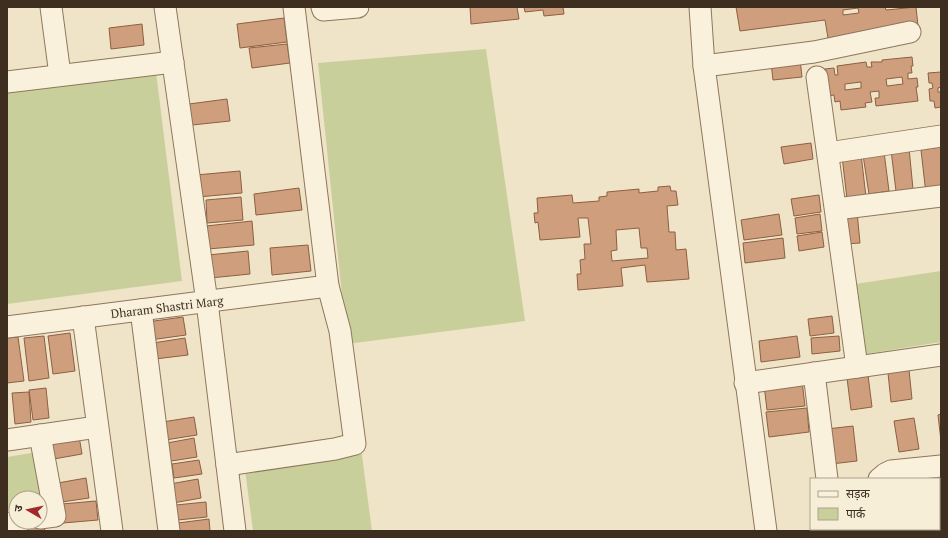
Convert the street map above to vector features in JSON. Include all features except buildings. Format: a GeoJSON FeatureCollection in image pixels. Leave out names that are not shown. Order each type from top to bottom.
{"type":"FeatureCollection","features":[{"type":"Feature","properties":{"kind":"street"},"geometry":{"type":"LineString","coordinates":[[51,7],[60,75]]}},
{"type":"Feature","properties":{"kind":"street"},"geometry":{"type":"LineString","coordinates":[[165,7],[207,302],[235,531]]}},
{"type":"Feature","properties":{"kind":"street"},"geometry":{"type":"LineString","coordinates":[[227,465],[335,449],[354,444],[340,331],[328,286],[294,7]]}},
{"type":"Feature","properties":{"kind":"street"},"geometry":{"type":"LineString","coordinates":[[322,7],[323,10],[358,7]]}},
{"type":"Feature","properties":{"kind":"street"},"geometry":{"type":"LineString","coordinates":[[700,7],[704,66],[745,383],[766,531]]}},
{"type":"Feature","properties":{"kind":"street"},"geometry":{"type":"LineString","coordinates":[[704,66],[814,52],[910,32]]}},
{"type":"Feature","properties":{"kind":"street"},"geometry":{"type":"LineString","coordinates":[[7,82],[173,62]]}},
{"type":"Feature","properties":{"kind":"street"},"geometry":{"type":"LineString","coordinates":[[817,77],[857,367]]}},
{"type":"Feature","properties":{"kind":"street"},"geometry":{"type":"LineString","coordinates":[[828,153],[941,136]]}},
{"type":"Feature","properties":{"kind":"street"},"geometry":{"type":"LineString","coordinates":[[836,209],[941,196]]}},
{"type":"Feature","properties":{"kind":"street","name":"Dharam Shastri Marg"},"geometry":{"type":"LineString","coordinates":[[7,327],[328,286]]}},
{"type":"Feature","properties":{"kind":"street"},"geometry":{"type":"LineString","coordinates":[[141,310],[169,531]]}},
{"type":"Feature","properties":{"kind":"street"},"geometry":{"type":"LineString","coordinates":[[83,317],[112,531]]}},
{"type":"Feature","properties":{"kind":"street"},"geometry":{"type":"LineString","coordinates":[[745,383],[941,356]]}},
{"type":"Feature","properties":{"kind":"street"},"geometry":{"type":"LineString","coordinates":[[814,373],[827,478]]}},
{"type":"Feature","properties":{"kind":"street"},"geometry":{"type":"LineString","coordinates":[[7,440],[97,427]]}},
{"type":"Feature","properties":{"kind":"street"},"geometry":{"type":"LineString","coordinates":[[40,436],[55,516],[48,517]]}},
{"type":"Feature","properties":{"kind":"street"},"geometry":{"type":"LineString","coordinates":[[880,478],[891,471],[941,466]]}},
{"type":"Feature","properties":{"kind":"green space"},"geometry":{"type":"Polygon","coordinates":[[[486,49],[525,321],[347,344],[318,63],[486,49]]]}},
{"type":"Feature","properties":{"kind":"green space"},"geometry":{"type":"Polygon","coordinates":[[[156,72],[182,281],[7,304],[7,91],[156,72]]]}},
{"type":"Feature","properties":{"kind":"green space"},"geometry":{"type":"Polygon","coordinates":[[[941,271],[941,342],[866,354],[855,284],[941,271]]]}},
{"type":"Feature","properties":{"kind":"green space"},"geometry":{"type":"Polygon","coordinates":[[[361,448],[372,531],[253,531],[245,470],[361,448]]]}},
{"type":"Feature","properties":{"kind":"green space"},"geometry":{"type":"Polygon","coordinates":[[[37,452],[43,490],[8,490],[7,510],[7,457],[37,452]]]}}]}
